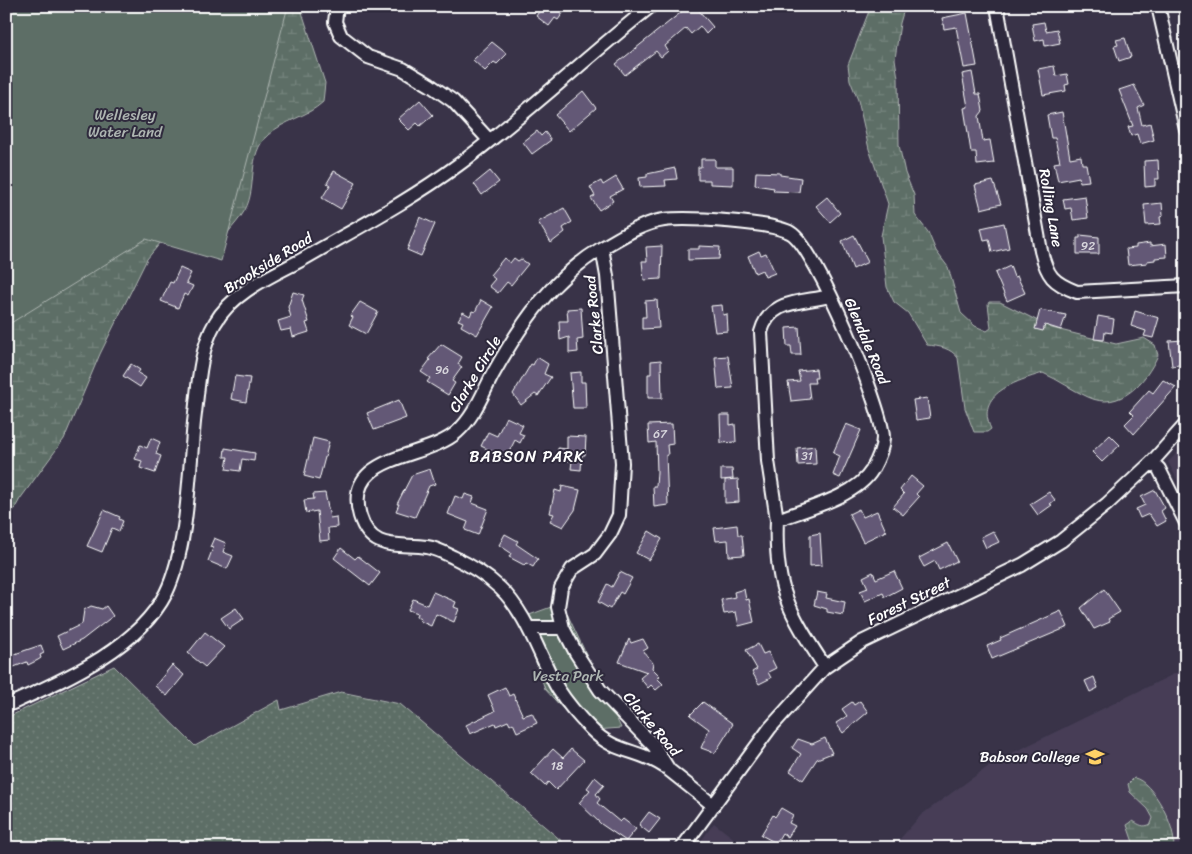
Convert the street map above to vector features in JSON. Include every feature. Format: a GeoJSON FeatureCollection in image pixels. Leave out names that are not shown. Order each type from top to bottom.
{"type":"FeatureCollection","features":[{"type":"Feature","properties":{"kind":"street"},"geometry":{"type":"LineString","coordinates":[[337,6],[335,22],[341,36],[368,57],[403,69],[430,84],[453,101],[488,140]]}},
{"type":"Feature","properties":{"kind":"street","name":"Brookside Road"},"geometry":{"type":"LineString","coordinates":[[6,706],[97,660],[142,627],[165,594],[172,577],[181,535],[204,356],[214,324],[224,310],[254,287],[400,206],[459,164],[651,6]]}},
{"type":"Feature","properties":{"kind":"street","name":"Rolling Lane"},"geometry":{"type":"LineString","coordinates":[[998,6],[1041,251],[1045,266],[1051,277],[1061,286],[1077,292],[1186,286]]}},
{"type":"Feature","properties":{"kind":"street"},"geometry":{"type":"LineString","coordinates":[[1158,6],[1186,129]]}},
{"type":"Feature","properties":{"kind":"street"},"geometry":{"type":"LineString","coordinates":[[602,248],[640,228],[664,220],[745,223],[773,227],[792,233],[808,253],[830,296]]}},
{"type":"Feature","properties":{"kind":"street","name":"Clarke Road"},"geometry":{"type":"LineString","coordinates":[[602,248],[609,295],[621,454],[619,515],[610,534],[595,554],[572,569],[561,588],[558,607],[563,628],[576,654],[600,690],[654,746],[669,770],[713,805]]}},
{"type":"Feature","properties":{"kind":"street","name":"Clarke Circle"},"geometry":{"type":"LineString","coordinates":[[602,248],[581,261],[560,278],[539,302],[498,366],[466,423],[444,442],[380,465],[368,472],[362,484],[358,500],[365,530],[375,540],[401,547],[428,547],[452,556],[478,571],[501,589],[528,628],[567,702],[593,731],[622,750],[646,756],[669,770]]}},
{"type":"Feature","properties":{"kind":"street","name":"Glendale Road"},"geometry":{"type":"LineString","coordinates":[[777,520],[855,488],[871,472],[880,453],[883,438],[880,419],[866,379],[830,296],[774,309],[765,318],[762,332],[768,461],[777,520],[776,545],[779,575],[786,601],[797,624],[825,667]]}},
{"type":"Feature","properties":{"kind":"street","name":"Forest Street"},"geometry":{"type":"LineString","coordinates":[[682,848],[770,728],[825,667],[862,642],[1042,554],[1088,520],[1152,462],[1186,424]]}},
{"type":"Feature","properties":{"kind":"street"},"geometry":{"type":"LineString","coordinates":[[1152,462],[1159,470],[1186,523]]}},
{"type":"Feature","properties":{"kind":"street"},"geometry":{"type":"LineString","coordinates":[[528,628],[563,628]]}},
{"type":"Feature","properties":{"kind":"shaded area"},"geometry":{"type":"Polygon","coordinates":[[[1186,444],[1186,496],[1168,462],[1186,444]]]}},
{"type":"Feature","properties":{"kind":"shaded area","name":"Babson College"},"geometry":{"type":"Polygon","coordinates":[[[1186,668],[1186,848],[892,848],[921,815],[996,761],[1186,668]]]}},
{"type":"Feature","properties":{"kind":"shaded area"},"geometry":{"type":"Polygon","coordinates":[[[714,823],[746,848],[696,848],[714,823]]]}},
{"type":"Feature","properties":{"kind":"green space","name":"Wellesley Water Land"},"geometry":{"type":"Polygon","coordinates":[[[6,6],[300,6],[325,83],[323,102],[274,130],[261,143],[254,161],[249,201],[243,213],[226,235],[161,242],[147,259],[100,354],[64,439],[20,499],[6,524],[6,6]]]}},
{"type":"Feature","properties":{"kind":"green space","name":"Wellesley Water Land"},"geometry":{"type":"Polygon","coordinates":[[[6,6],[288,6],[221,261],[146,239],[6,326],[6,6]]]}},
{"type":"Feature","properties":{"kind":"green space"},"geometry":{"type":"Polygon","coordinates":[[[871,6],[905,6],[900,23],[895,59],[898,78],[899,145],[905,173],[914,195],[915,215],[928,232],[936,251],[948,267],[961,313],[975,326],[987,331],[991,328],[988,304],[989,302],[1000,302],[1052,328],[1116,344],[1144,338],[1155,345],[1158,355],[1146,375],[1130,392],[1111,401],[1100,401],[1088,397],[1043,373],[1001,390],[988,406],[987,417],[991,429],[987,432],[974,432],[965,408],[958,358],[948,350],[927,345],[908,313],[894,302],[887,287],[881,236],[888,204],[869,149],[858,100],[850,80],[848,65],[871,6]]]}},
{"type":"Feature","properties":{"kind":"green space","name":"Vesta Park"},"geometry":{"type":"Polygon","coordinates":[[[562,603],[621,728],[583,731],[545,689],[521,618],[562,603]]]}},
{"type":"Feature","properties":{"kind":"green space"},"geometry":{"type":"Polygon","coordinates":[[[114,666],[195,746],[279,700],[281,710],[341,692],[400,704],[570,848],[6,848],[6,718],[114,666]]]}},
{"type":"Feature","properties":{"kind":"green space"},"geometry":{"type":"Polygon","coordinates":[[[1134,778],[1149,787],[1162,807],[1172,830],[1173,848],[1135,848],[1127,825],[1133,821],[1146,826],[1151,824],[1153,818],[1148,809],[1130,792],[1128,784],[1134,778]]]}},
{"type":"Feature","properties":{"kind":"building"},"geometry":{"type":"Polygon","coordinates":[[[543,6],[568,6],[558,20],[555,18],[549,26],[536,16],[543,6]]]}},
{"type":"Feature","properties":{"kind":"building"},"geometry":{"type":"Polygon","coordinates":[[[689,6],[695,6],[713,27],[706,34],[700,26],[691,34],[686,28],[665,46],[668,51],[661,57],[656,51],[625,75],[616,64],[689,6]]]}},
{"type":"Feature","properties":{"kind":"building"},"geometry":{"type":"Polygon","coordinates":[[[967,13],[977,66],[964,68],[956,27],[944,29],[942,18],[967,13]]]}},
{"type":"Feature","properties":{"kind":"building"},"geometry":{"type":"Polygon","coordinates":[[[1044,22],[1046,31],[1057,29],[1060,43],[1045,46],[1044,39],[1035,41],[1032,24],[1044,22]]]}},
{"type":"Feature","properties":{"kind":"building"},"geometry":{"type":"Polygon","coordinates":[[[1125,38],[1131,57],[1119,61],[1114,46],[1118,45],[1116,40],[1125,38]]]}},
{"type":"Feature","properties":{"kind":"building"},"geometry":{"type":"Polygon","coordinates":[[[492,42],[507,54],[497,64],[494,62],[485,71],[473,60],[492,42]]]}},
{"type":"Feature","properties":{"kind":"building"},"geometry":{"type":"Polygon","coordinates":[[[1054,66],[1056,76],[1067,74],[1069,84],[1065,85],[1066,91],[1043,95],[1038,69],[1054,66]]]}},
{"type":"Feature","properties":{"kind":"building"},"geometry":{"type":"Polygon","coordinates":[[[972,72],[976,94],[980,94],[983,111],[979,116],[983,141],[990,140],[994,163],[977,165],[976,152],[971,152],[964,108],[968,107],[962,74],[972,72]]]}},
{"type":"Feature","properties":{"kind":"building"},"geometry":{"type":"Polygon","coordinates":[[[1134,85],[1144,105],[1138,108],[1142,125],[1150,123],[1154,140],[1140,144],[1137,134],[1131,136],[1128,127],[1133,126],[1119,90],[1134,85]]]}},
{"type":"Feature","properties":{"kind":"building"},"geometry":{"type":"Polygon","coordinates":[[[583,91],[596,108],[569,131],[555,115],[583,91]]]}},
{"type":"Feature","properties":{"kind":"building"},"geometry":{"type":"Polygon","coordinates":[[[420,100],[433,115],[420,126],[417,123],[409,130],[398,119],[420,100]]]}},
{"type":"Feature","properties":{"kind":"building"},"geometry":{"type":"Polygon","coordinates":[[[1062,112],[1070,158],[1081,156],[1082,164],[1086,164],[1089,181],[1080,182],[1079,177],[1058,181],[1054,163],[1060,162],[1055,138],[1051,138],[1047,115],[1062,112]]]}},
{"type":"Feature","properties":{"kind":"building"},"geometry":{"type":"Polygon","coordinates":[[[537,131],[541,136],[545,132],[551,140],[532,154],[523,142],[537,131]]]}},
{"type":"Feature","properties":{"kind":"building"},"geometry":{"type":"Polygon","coordinates":[[[701,159],[715,159],[715,167],[733,167],[733,185],[710,184],[710,180],[698,180],[698,167],[701,167],[701,159]]]}},
{"type":"Feature","properties":{"kind":"building"},"geometry":{"type":"Polygon","coordinates":[[[1158,160],[1159,179],[1155,179],[1155,186],[1145,187],[1144,161],[1158,160]]]}},
{"type":"Feature","properties":{"kind":"building"},"geometry":{"type":"Polygon","coordinates":[[[675,168],[677,179],[665,180],[666,186],[640,187],[639,178],[647,177],[647,174],[675,168]]]}},
{"type":"Feature","properties":{"kind":"building"},"geometry":{"type":"Polygon","coordinates":[[[334,171],[356,183],[341,209],[322,198],[330,185],[327,183],[334,171]]]}},
{"type":"Feature","properties":{"kind":"building"},"geometry":{"type":"Polygon","coordinates":[[[490,171],[499,182],[482,195],[474,184],[490,171]]]}},
{"type":"Feature","properties":{"kind":"building"},"geometry":{"type":"Polygon","coordinates":[[[756,172],[780,173],[780,175],[801,178],[799,192],[773,191],[774,188],[755,185],[756,172]]]}},
{"type":"Feature","properties":{"kind":"building"},"geometry":{"type":"Polygon","coordinates":[[[616,177],[623,189],[610,196],[613,201],[599,210],[591,198],[595,196],[590,187],[601,181],[603,185],[616,177]]]}},
{"type":"Feature","properties":{"kind":"building"},"geometry":{"type":"Polygon","coordinates":[[[993,181],[1001,204],[981,209],[975,185],[993,181]]]}},
{"type":"Feature","properties":{"kind":"building"},"geometry":{"type":"Polygon","coordinates":[[[1085,196],[1088,218],[1073,220],[1071,208],[1065,209],[1063,199],[1085,196]]]}},
{"type":"Feature","properties":{"kind":"building"},"geometry":{"type":"Polygon","coordinates":[[[827,197],[840,213],[830,222],[816,206],[827,197]]]}},
{"type":"Feature","properties":{"kind":"building"},"geometry":{"type":"Polygon","coordinates":[[[1162,203],[1163,216],[1160,217],[1161,224],[1146,225],[1144,205],[1162,203]]]}},
{"type":"Feature","properties":{"kind":"building"},"geometry":{"type":"Polygon","coordinates":[[[564,208],[572,222],[563,228],[565,232],[551,243],[538,222],[564,208]]]}},
{"type":"Feature","properties":{"kind":"building"},"geometry":{"type":"Polygon","coordinates":[[[420,217],[435,224],[421,256],[407,250],[420,217]]]}},
{"type":"Feature","properties":{"kind":"building"},"geometry":{"type":"Polygon","coordinates":[[[1004,223],[1009,248],[992,252],[989,239],[984,240],[981,228],[1004,223]]]}},
{"type":"Feature","properties":{"kind":"building"},"geometry":{"type":"Polygon","coordinates":[[[854,235],[868,262],[853,269],[842,241],[854,235]]]}},
{"type":"Feature","properties":{"kind":"building"},"geometry":{"type":"Polygon","coordinates":[[[1080,235],[1099,237],[1099,254],[1077,254],[1077,238],[1080,238],[1080,235]]]}},
{"type":"Feature","properties":{"kind":"building"},"geometry":{"type":"Polygon","coordinates":[[[1150,243],[1150,246],[1166,244],[1167,257],[1155,258],[1155,260],[1147,261],[1147,263],[1128,265],[1126,249],[1150,243]]]}},
{"type":"Feature","properties":{"kind":"building"},"geometry":{"type":"Polygon","coordinates":[[[662,246],[661,279],[644,280],[642,261],[647,261],[646,247],[662,246]]]}},
{"type":"Feature","properties":{"kind":"building"},"geometry":{"type":"Polygon","coordinates":[[[699,246],[720,247],[719,259],[688,260],[688,249],[699,249],[699,246]]]}},
{"type":"Feature","properties":{"kind":"building"},"geometry":{"type":"Polygon","coordinates":[[[759,251],[761,255],[766,253],[775,273],[765,277],[762,270],[755,273],[748,256],[759,251]]]}},
{"type":"Feature","properties":{"kind":"building"},"geometry":{"type":"Polygon","coordinates":[[[504,258],[510,263],[514,258],[518,261],[521,259],[528,264],[511,285],[507,282],[498,293],[489,286],[495,279],[490,275],[504,258]]]}},
{"type":"Feature","properties":{"kind":"building"},"geometry":{"type":"Polygon","coordinates":[[[1010,266],[1014,277],[1017,276],[1025,293],[1007,301],[995,273],[1010,266]]]}},
{"type":"Feature","properties":{"kind":"building"},"geometry":{"type":"Polygon","coordinates":[[[180,268],[191,273],[186,283],[193,286],[188,296],[184,294],[178,308],[161,301],[170,282],[173,283],[180,268]]]}},
{"type":"Feature","properties":{"kind":"building"},"geometry":{"type":"Polygon","coordinates":[[[293,292],[304,295],[302,300],[309,322],[306,323],[309,332],[293,337],[291,329],[281,331],[278,321],[291,317],[288,307],[293,292]]]}},
{"type":"Feature","properties":{"kind":"building"},"geometry":{"type":"Polygon","coordinates":[[[481,300],[493,307],[477,335],[461,326],[463,322],[458,320],[463,312],[470,316],[472,311],[475,312],[481,300]]]}},
{"type":"Feature","properties":{"kind":"building"},"geometry":{"type":"Polygon","coordinates":[[[657,300],[659,328],[642,329],[642,317],[646,317],[645,301],[657,300]]]}},
{"type":"Feature","properties":{"kind":"building"},"geometry":{"type":"Polygon","coordinates":[[[360,302],[378,312],[366,334],[349,325],[353,317],[350,316],[360,302]]]}},
{"type":"Feature","properties":{"kind":"building"},"geometry":{"type":"Polygon","coordinates":[[[722,305],[723,315],[727,314],[728,331],[715,332],[711,306],[722,305]]]}},
{"type":"Feature","properties":{"kind":"building"},"geometry":{"type":"Polygon","coordinates":[[[581,308],[583,339],[577,340],[578,352],[569,353],[569,337],[560,340],[559,321],[568,321],[567,309],[581,308]]]}},
{"type":"Feature","properties":{"kind":"building"},"geometry":{"type":"Polygon","coordinates":[[[1040,310],[1066,315],[1061,330],[1045,325],[1043,331],[1035,329],[1040,310]]]}},
{"type":"Feature","properties":{"kind":"building"},"geometry":{"type":"Polygon","coordinates":[[[1135,311],[1159,318],[1153,338],[1144,336],[1146,331],[1131,326],[1135,311]]]}},
{"type":"Feature","properties":{"kind":"building"},"geometry":{"type":"Polygon","coordinates":[[[1098,316],[1114,319],[1112,333],[1105,332],[1104,340],[1094,339],[1098,316]]]}},
{"type":"Feature","properties":{"kind":"building"},"geometry":{"type":"Polygon","coordinates":[[[799,327],[801,355],[792,355],[791,346],[787,346],[786,328],[799,327]]]}},
{"type":"Feature","properties":{"kind":"building"},"geometry":{"type":"Polygon","coordinates":[[[1183,340],[1186,364],[1172,366],[1169,341],[1183,340]]]}},
{"type":"Feature","properties":{"kind":"building"},"geometry":{"type":"Polygon","coordinates":[[[441,344],[462,357],[458,364],[462,367],[452,381],[455,383],[448,395],[427,382],[430,378],[421,372],[430,360],[428,359],[441,344]]]}},
{"type":"Feature","properties":{"kind":"building"},"geometry":{"type":"Polygon","coordinates":[[[728,356],[733,388],[718,389],[715,357],[728,356]]]}},
{"type":"Feature","properties":{"kind":"building"},"geometry":{"type":"Polygon","coordinates":[[[537,357],[548,364],[544,374],[551,377],[538,396],[535,394],[521,405],[513,394],[537,357]]]}},
{"type":"Feature","properties":{"kind":"building"},"geometry":{"type":"Polygon","coordinates":[[[661,360],[662,398],[648,398],[648,374],[651,374],[651,361],[661,360]]]}},
{"type":"Feature","properties":{"kind":"building"},"geometry":{"type":"Polygon","coordinates":[[[131,364],[140,370],[138,373],[146,378],[140,387],[123,376],[131,364]]]}},
{"type":"Feature","properties":{"kind":"building"},"geometry":{"type":"Polygon","coordinates":[[[816,369],[817,378],[814,378],[815,383],[808,383],[810,399],[791,401],[788,382],[800,381],[798,371],[816,369]]]}},
{"type":"Feature","properties":{"kind":"building"},"geometry":{"type":"Polygon","coordinates":[[[581,372],[581,382],[585,382],[586,408],[573,408],[570,373],[581,372]]]}},
{"type":"Feature","properties":{"kind":"building"},"geometry":{"type":"Polygon","coordinates":[[[235,376],[250,378],[246,402],[231,399],[235,376]]]}},
{"type":"Feature","properties":{"kind":"building"},"geometry":{"type":"Polygon","coordinates":[[[1163,380],[1176,387],[1134,434],[1125,424],[1134,415],[1130,411],[1149,390],[1153,393],[1163,380]]]}},
{"type":"Feature","properties":{"kind":"building"},"geometry":{"type":"Polygon","coordinates":[[[927,398],[930,418],[916,420],[913,400],[927,398]]]}},
{"type":"Feature","properties":{"kind":"building"},"geometry":{"type":"Polygon","coordinates":[[[399,400],[406,418],[374,430],[367,413],[399,400]]]}},
{"type":"Feature","properties":{"kind":"building"},"geometry":{"type":"Polygon","coordinates":[[[720,415],[730,415],[730,425],[735,424],[736,442],[721,443],[720,415]]]}},
{"type":"Feature","properties":{"kind":"building"},"geometry":{"type":"Polygon","coordinates":[[[506,417],[523,425],[519,433],[524,435],[520,443],[515,440],[506,458],[481,446],[488,432],[497,436],[506,417]]]}},
{"type":"Feature","properties":{"kind":"building"},"geometry":{"type":"Polygon","coordinates":[[[672,424],[673,444],[667,445],[668,455],[666,455],[668,505],[654,507],[653,486],[656,486],[657,472],[656,442],[649,443],[648,425],[672,424]]]}},
{"type":"Feature","properties":{"kind":"building"},"geometry":{"type":"Polygon","coordinates":[[[846,424],[861,430],[840,478],[833,475],[840,456],[833,453],[846,424]]]}},
{"type":"Feature","properties":{"kind":"building"},"geometry":{"type":"Polygon","coordinates":[[[1110,435],[1120,445],[1102,462],[1092,452],[1110,435]]]}},
{"type":"Feature","properties":{"kind":"building"},"geometry":{"type":"Polygon","coordinates":[[[567,436],[586,437],[585,455],[582,455],[581,470],[571,469],[572,461],[558,460],[558,448],[567,449],[567,436]]]}},
{"type":"Feature","properties":{"kind":"building"},"geometry":{"type":"Polygon","coordinates":[[[151,438],[160,442],[156,454],[161,456],[155,473],[140,468],[142,461],[135,459],[140,445],[147,448],[151,438]]]}},
{"type":"Feature","properties":{"kind":"building"},"geometry":{"type":"Polygon","coordinates":[[[313,438],[329,442],[319,480],[304,476],[313,438]]]}},
{"type":"Feature","properties":{"kind":"building"},"geometry":{"type":"Polygon","coordinates":[[[815,446],[816,464],[798,465],[797,448],[815,446]]]}},
{"type":"Feature","properties":{"kind":"building"},"geometry":{"type":"Polygon","coordinates":[[[225,448],[255,453],[254,461],[242,459],[240,471],[226,469],[228,457],[224,457],[225,448]]]}},
{"type":"Feature","properties":{"kind":"building"},"geometry":{"type":"Polygon","coordinates":[[[430,469],[435,484],[429,486],[415,517],[396,511],[399,504],[397,504],[412,475],[430,469]]]}},
{"type":"Feature","properties":{"kind":"building"},"geometry":{"type":"Polygon","coordinates":[[[721,469],[732,469],[733,479],[721,480],[721,469]]]}},
{"type":"Feature","properties":{"kind":"building"},"geometry":{"type":"Polygon","coordinates":[[[911,476],[923,486],[916,494],[919,497],[903,515],[893,507],[904,494],[900,490],[911,476]]]}},
{"type":"Feature","properties":{"kind":"building"},"geometry":{"type":"Polygon","coordinates":[[[738,479],[739,502],[725,503],[725,480],[738,479]]]}},
{"type":"Feature","properties":{"kind":"building"},"geometry":{"type":"Polygon","coordinates":[[[562,486],[580,490],[575,510],[563,527],[550,521],[554,514],[550,513],[555,490],[561,492],[562,486]]]}},
{"type":"Feature","properties":{"kind":"building"},"geometry":{"type":"Polygon","coordinates":[[[1155,490],[1165,508],[1161,511],[1166,521],[1157,526],[1149,514],[1140,518],[1136,509],[1145,505],[1141,497],[1155,490]]]}},
{"type":"Feature","properties":{"kind":"building"},"geometry":{"type":"Polygon","coordinates":[[[1049,492],[1055,500],[1050,504],[1052,505],[1038,515],[1030,504],[1049,492]]]}},
{"type":"Feature","properties":{"kind":"building"},"geometry":{"type":"Polygon","coordinates":[[[325,493],[330,518],[336,517],[337,527],[328,528],[329,540],[320,541],[317,511],[306,513],[304,500],[314,499],[313,494],[325,493]]]}},
{"type":"Feature","properties":{"kind":"building"},"geometry":{"type":"Polygon","coordinates":[[[465,494],[474,497],[472,503],[488,509],[478,535],[465,530],[468,522],[448,514],[455,496],[463,499],[465,494]]]}},
{"type":"Feature","properties":{"kind":"building"},"geometry":{"type":"Polygon","coordinates":[[[859,509],[863,517],[877,511],[886,531],[863,542],[849,514],[859,509]]]}},
{"type":"Feature","properties":{"kind":"building"},"geometry":{"type":"Polygon","coordinates":[[[104,510],[120,517],[119,519],[123,521],[119,531],[112,528],[102,552],[87,546],[104,510]]]}},
{"type":"Feature","properties":{"kind":"building"},"geometry":{"type":"Polygon","coordinates":[[[737,525],[738,535],[742,535],[744,555],[729,556],[728,540],[716,541],[714,528],[737,525]]]}},
{"type":"Feature","properties":{"kind":"building"},"geometry":{"type":"Polygon","coordinates":[[[649,531],[662,539],[649,560],[636,553],[649,531]]]}},
{"type":"Feature","properties":{"kind":"building"},"geometry":{"type":"Polygon","coordinates":[[[993,531],[999,542],[986,548],[981,537],[993,531]]]}},
{"type":"Feature","properties":{"kind":"building"},"geometry":{"type":"Polygon","coordinates":[[[820,533],[822,565],[810,566],[810,535],[820,533]]]}},
{"type":"Feature","properties":{"kind":"building"},"geometry":{"type":"Polygon","coordinates":[[[505,534],[518,541],[516,544],[538,559],[533,567],[526,563],[524,565],[509,557],[511,553],[499,545],[505,534]]]}},
{"type":"Feature","properties":{"kind":"building"},"geometry":{"type":"Polygon","coordinates":[[[214,538],[226,543],[223,552],[233,556],[227,569],[208,561],[213,548],[210,547],[214,538]]]}},
{"type":"Feature","properties":{"kind":"building"},"geometry":{"type":"Polygon","coordinates":[[[948,543],[957,561],[939,570],[935,561],[924,567],[919,558],[948,543]]]}},
{"type":"Feature","properties":{"kind":"building"},"geometry":{"type":"Polygon","coordinates":[[[341,548],[355,559],[358,556],[380,573],[370,586],[334,558],[341,548]]]}},
{"type":"Feature","properties":{"kind":"building"},"geometry":{"type":"Polygon","coordinates":[[[894,571],[902,588],[885,597],[883,593],[865,601],[860,591],[868,588],[863,577],[873,572],[876,579],[894,571]]]}},
{"type":"Feature","properties":{"kind":"building"},"geometry":{"type":"Polygon","coordinates":[[[620,572],[632,578],[623,594],[620,592],[610,609],[598,602],[607,584],[612,587],[620,572]]]}},
{"type":"Feature","properties":{"kind":"building"},"geometry":{"type":"Polygon","coordinates":[[[744,589],[746,600],[749,599],[754,622],[739,626],[736,612],[724,614],[721,600],[735,597],[734,592],[744,589]]]}},
{"type":"Feature","properties":{"kind":"building"},"geometry":{"type":"Polygon","coordinates":[[[1104,589],[1120,612],[1108,619],[1110,622],[1094,629],[1081,608],[1104,589]]]}},
{"type":"Feature","properties":{"kind":"building"},"geometry":{"type":"Polygon","coordinates":[[[433,592],[456,602],[454,607],[459,609],[454,622],[436,614],[431,626],[420,621],[421,619],[416,617],[417,613],[408,610],[413,599],[427,605],[433,592]]]}},
{"type":"Feature","properties":{"kind":"building"},"geometry":{"type":"Polygon","coordinates":[[[817,592],[827,594],[826,598],[845,602],[843,615],[827,612],[827,609],[814,605],[817,592]]]}},
{"type":"Feature","properties":{"kind":"building"},"geometry":{"type":"Polygon","coordinates":[[[91,606],[102,609],[106,606],[113,616],[82,640],[63,649],[57,636],[82,624],[84,610],[91,606]]]}},
{"type":"Feature","properties":{"kind":"building"},"geometry":{"type":"Polygon","coordinates":[[[236,608],[244,619],[229,629],[221,618],[236,608]]]}},
{"type":"Feature","properties":{"kind":"building"},"geometry":{"type":"Polygon","coordinates":[[[1061,611],[1068,627],[992,659],[987,646],[1001,640],[1000,638],[1061,611]]]}},
{"type":"Feature","properties":{"kind":"building"},"geometry":{"type":"Polygon","coordinates":[[[205,632],[224,647],[205,667],[188,653],[205,632]]]}},
{"type":"Feature","properties":{"kind":"building"},"geometry":{"type":"Polygon","coordinates":[[[629,639],[631,643],[643,639],[648,648],[643,651],[653,663],[652,668],[660,676],[657,678],[663,684],[656,690],[651,685],[648,688],[640,678],[647,672],[619,662],[629,639]]]}},
{"type":"Feature","properties":{"kind":"building"},"geometry":{"type":"Polygon","coordinates":[[[758,644],[763,654],[768,652],[776,668],[768,672],[771,678],[759,684],[752,672],[757,669],[746,650],[758,644]]]}},
{"type":"Feature","properties":{"kind":"building"},"geometry":{"type":"Polygon","coordinates":[[[41,645],[44,653],[40,655],[41,658],[28,665],[27,662],[6,670],[6,657],[41,645]]]}},
{"type":"Feature","properties":{"kind":"building"},"geometry":{"type":"Polygon","coordinates":[[[172,665],[184,675],[167,696],[155,686],[172,665]]]}},
{"type":"Feature","properties":{"kind":"building"},"geometry":{"type":"Polygon","coordinates":[[[1094,677],[1098,688],[1090,692],[1085,681],[1094,677]]]}},
{"type":"Feature","properties":{"kind":"building"},"geometry":{"type":"Polygon","coordinates":[[[505,687],[509,696],[513,694],[523,716],[532,713],[537,723],[517,732],[513,723],[510,725],[508,721],[496,726],[495,723],[470,734],[466,725],[495,711],[488,695],[505,687]]]}},
{"type":"Feature","properties":{"kind":"building"},"geometry":{"type":"Polygon","coordinates":[[[860,701],[868,712],[843,733],[836,723],[847,716],[842,709],[852,702],[854,705],[860,701]]]}},
{"type":"Feature","properties":{"kind":"building"},"geometry":{"type":"Polygon","coordinates":[[[703,702],[733,724],[715,753],[701,748],[709,729],[690,715],[703,702]]]}},
{"type":"Feature","properties":{"kind":"building"},"geometry":{"type":"Polygon","coordinates":[[[825,738],[832,753],[817,759],[803,780],[790,771],[801,754],[792,748],[798,739],[812,744],[825,738]]]}},
{"type":"Feature","properties":{"kind":"building"},"geometry":{"type":"Polygon","coordinates":[[[553,749],[563,758],[571,749],[584,760],[556,790],[548,782],[545,786],[531,773],[553,749]]]}},
{"type":"Feature","properties":{"kind":"building"},"geometry":{"type":"Polygon","coordinates":[[[595,777],[604,785],[596,794],[600,799],[597,803],[620,822],[623,819],[636,829],[626,841],[601,824],[579,803],[590,790],[587,788],[595,777]]]}},
{"type":"Feature","properties":{"kind":"building"},"geometry":{"type":"Polygon","coordinates":[[[781,808],[793,815],[789,823],[795,826],[788,837],[782,833],[776,843],[761,835],[773,815],[775,817],[781,808]]]}},
{"type":"Feature","properties":{"kind":"building"},"geometry":{"type":"Polygon","coordinates":[[[649,812],[660,819],[649,833],[639,825],[649,812]]]}},
{"type":"Feature","properties":{"kind":"place","name":"Babson College"},"geometry":{"type":"Point","coordinates":[1095,757]}},
{"type":"Feature","properties":{"kind":"district","name":"BABSON PARK"},"geometry":{"type":"Point","coordinates":[527,456]}}]}
